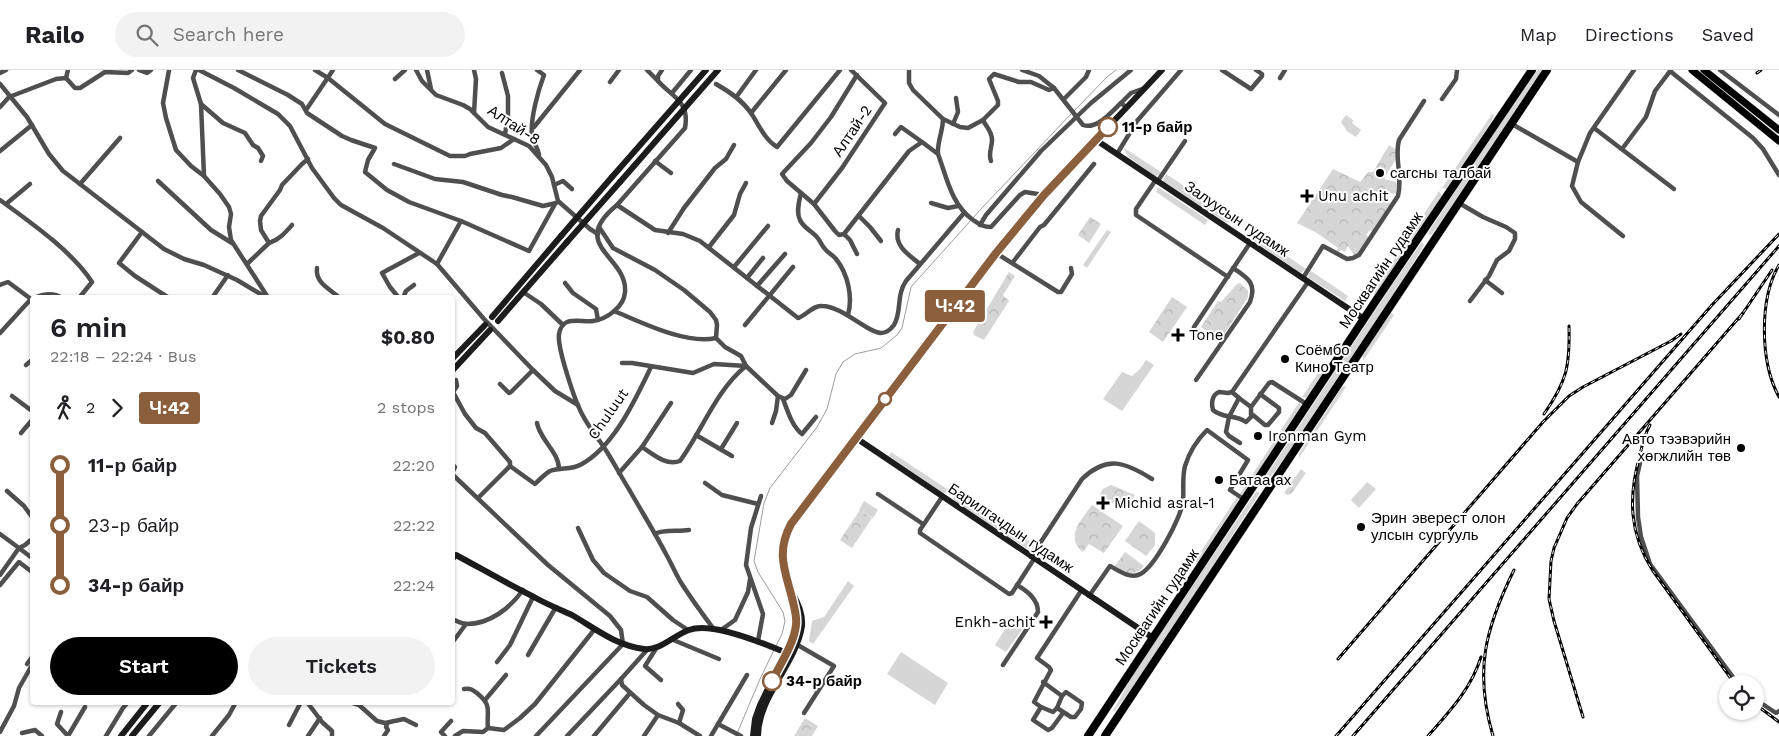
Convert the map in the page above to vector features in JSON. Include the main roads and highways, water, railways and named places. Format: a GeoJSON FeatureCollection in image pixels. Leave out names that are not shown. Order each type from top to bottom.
{"type":"FeatureCollection","features":[{"type":"Feature","properties":{"kind":"highway","name":"Москвагийн гудамж"},"geometry":{"type":"LineString","coordinates":[[1088,736],[1420,235],[1532,70]]}},
{"type":"Feature","properties":{"kind":"highway","name":"Москвагийн гудамж"},"geometry":{"type":"LineString","coordinates":[[1105,736],[1547,70]]}},
{"type":"Feature","properties":{"kind":"highway"},"geometry":{"type":"LineString","coordinates":[[1420,235],[1432,243]]}},
{"type":"Feature","properties":{"kind":"highway"},"geometry":{"type":"LineString","coordinates":[[1255,484],[1267,492]]}},
{"type":"Feature","properties":{"kind":"highway"},"geometry":{"type":"LineString","coordinates":[[1105,711],[1117,718]]}},
{"type":"Feature","properties":{"kind":"main road"},"geometry":{"type":"LineString","coordinates":[[706,70],[561,236],[495,319],[523,292],[718,70]]}},
{"type":"Feature","properties":{"kind":"main road"},"geometry":{"type":"LineString","coordinates":[[753,736],[755,719],[760,705],[795,633],[796,614],[782,562],[786,535],[791,524],[996,253],[1044,195],[1096,140],[1124,105],[1146,88],[1162,70]]}},
{"type":"Feature","properties":{"kind":"main road"},"geometry":{"type":"LineString","coordinates":[[1692,70],[1779,141]]}},
{"type":"Feature","properties":{"kind":"main road"},"geometry":{"type":"LineString","coordinates":[[1704,70],[1779,130]]}},
{"type":"Feature","properties":{"kind":"main road","name":"Залуусын гудамж"},"geometry":{"type":"LineString","coordinates":[[1096,140],[1364,319]]}},
{"type":"Feature","properties":{"kind":"main road"},"geometry":{"type":"LineString","coordinates":[[455,356],[487,328],[455,367]]}},
{"type":"Feature","properties":{"kind":"main road","name":"Барилгачдын гудамж"},"geometry":{"type":"LineString","coordinates":[[856,438],[1153,638]]}},
{"type":"Feature","properties":{"kind":"main road"},"geometry":{"type":"LineString","coordinates":[[455,556],[556,607],[594,630],[623,644],[647,650],[657,647],[688,630],[713,628],[758,641],[786,653]]}},
{"type":"Feature","properties":{"kind":"main road"},"geometry":{"type":"LineString","coordinates":[[758,736],[760,720],[786,653],[796,644],[802,625],[800,606],[791,591]]}},
{"type":"Feature","properties":{"kind":"main road"},"geometry":{"type":"LineString","coordinates":[[121,736],[146,705]]}},
{"type":"Feature","properties":{"kind":"main road"},"geometry":{"type":"LineString","coordinates":[[132,736],[158,705]]}},
{"type":"Feature","properties":{"kind":"waterway"},"geometry":{"type":"LineString","coordinates":[[1074,111],[1116,70]]}},
{"type":"Feature","properties":{"kind":"waterway"},"geometry":{"type":"LineString","coordinates":[[776,646],[782,634],[785,621],[783,612],[758,572],[754,561],[764,503],[770,488],[817,427],[827,409],[836,374],[843,362],[855,354],[881,348],[897,335],[902,328],[911,287],[981,209],[1071,114]]}},
{"type":"Feature","properties":{"kind":"waterway"},"geometry":{"type":"LineString","coordinates":[[736,736],[774,650]]}},
{"type":"Feature","properties":{"kind":"railway"},"geometry":{"type":"LineString","coordinates":[[1757,73],[1761,70]]}},
{"type":"Feature","properties":{"kind":"railway"},"geometry":{"type":"LineString","coordinates":[[1336,736],[1712,305],[1779,234]]}},
{"type":"Feature","properties":{"kind":"railway"},"geometry":{"type":"LineString","coordinates":[[1353,736],[1779,246]]}},
{"type":"Feature","properties":{"kind":"railway"},"geometry":{"type":"LineString","coordinates":[[1779,265],[1772,279],[1768,295],[1764,331],[1768,366],[1779,397]]}},
{"type":"Feature","properties":{"kind":"railway"},"geometry":{"type":"LineString","coordinates":[[1739,319],[1772,270]]}},
{"type":"Feature","properties":{"kind":"railway"},"geometry":{"type":"LineString","coordinates":[[1583,717],[1549,599],[1551,561],[1554,548],[1567,518],[1577,504],[1743,313]]}},
{"type":"Feature","properties":{"kind":"railway"},"geometry":{"type":"LineString","coordinates":[[1544,414],[1558,392],[1566,373],[1569,352],[1569,326]]}},
{"type":"Feature","properties":{"kind":"railway"},"geometry":{"type":"LineString","coordinates":[[1338,659],[1543,422],[1569,396],[1681,334]]}},
{"type":"Feature","properties":{"kind":"railway"},"geometry":{"type":"LineString","coordinates":[[1650,425],[1643,443],[1634,486],[1633,514],[1639,543],[1653,571],[1728,675]]}},
{"type":"Feature","properties":{"kind":"railway"},"geometry":{"type":"LineString","coordinates":[[1493,736],[1484,691],[1486,651],[1496,612],[1514,570]]}},
{"type":"Feature","properties":{"kind":"railway"},"geometry":{"type":"LineString","coordinates":[[1428,736],[1466,689],[1481,657]]}},
{"type":"Feature","properties":{"kind":"railway"},"geometry":{"type":"LineString","coordinates":[[1764,711],[1779,722]]}},
{"type":"Feature","properties":{"kind":"place","name":"11-р байр"},"geometry":{"type":"Point","coordinates":[1108,127]}},
{"type":"Feature","properties":{"kind":"place","name":"сагсны талбай"},"geometry":{"type":"Point","coordinates":[1380,173]}},
{"type":"Feature","properties":{"kind":"place","name":"Unu achit"},"geometry":{"type":"Point","coordinates":[1307,196]}},
{"type":"Feature","properties":{"kind":"place","name":"Tone"},"geometry":{"type":"Point","coordinates":[1178,335]}},
{"type":"Feature","properties":{"kind":"place","name":"Соёмбо Кино Театр"},"geometry":{"type":"Point","coordinates":[1285,359]}},
{"type":"Feature","properties":{"kind":"place","name":"Ironman Gym"},"geometry":{"type":"Point","coordinates":[1258,436]}},
{"type":"Feature","properties":{"kind":"place","name":"Авто тээвэрийн хөгжлийн төв"},"geometry":{"type":"Point","coordinates":[1741,448]}},
{"type":"Feature","properties":{"kind":"place","name":"Батаа ах"},"geometry":{"type":"Point","coordinates":[1219,480]}},
{"type":"Feature","properties":{"kind":"place","name":"Michid asral-1"},"geometry":{"type":"Point","coordinates":[1103,503]}},
{"type":"Feature","properties":{"kind":"place","name":"Эрин эверест олон улсын сургууль"},"geometry":{"type":"Point","coordinates":[1361,527]}},
{"type":"Feature","properties":{"kind":"place","name":"Enkh-achit"},"geometry":{"type":"Point","coordinates":[1046,622]}},
{"type":"Feature","properties":{"kind":"place","name":"34-р байр"},"geometry":{"type":"Point","coordinates":[772,681]}}]}
